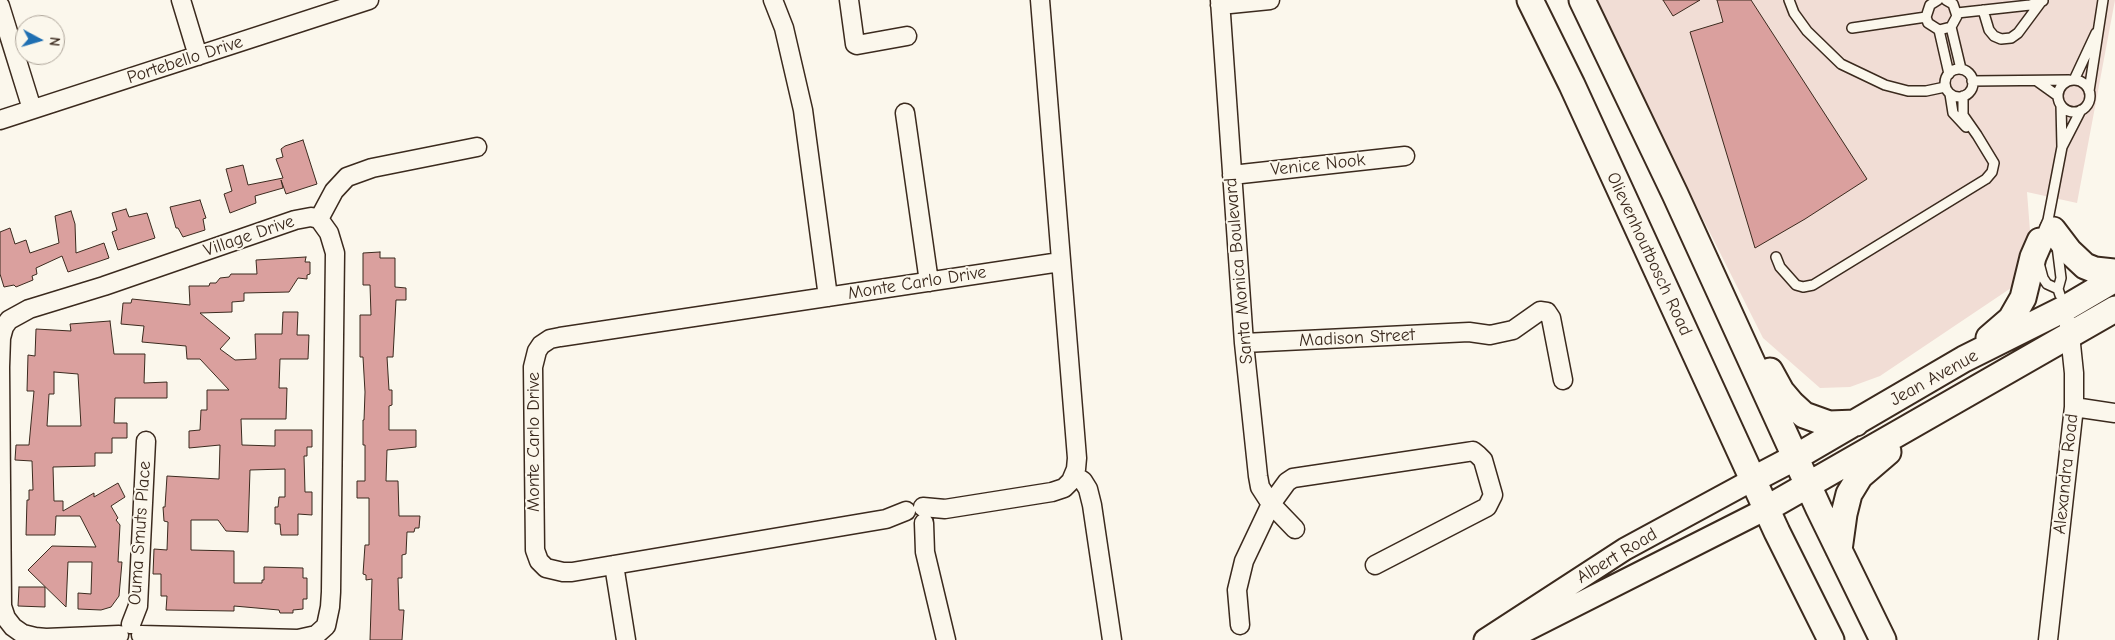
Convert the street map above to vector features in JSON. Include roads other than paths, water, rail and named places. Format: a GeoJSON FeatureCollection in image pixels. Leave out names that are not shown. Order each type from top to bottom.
{"type":"FeatureCollection","features":[{"type":"Feature","properties":{"kind":"main road","name":"Olievenhoutbosch Road"},"geometry":{"type":"LineString","coordinates":[[1530,0],[1572,85],[1766,508]]}},
{"type":"Feature","properties":{"kind":"main road"},"geometry":{"type":"LineString","coordinates":[[1582,0],[1700,248],[1839,550],[1883,640]]}},
{"type":"Feature","properties":{"kind":"main road"},"geometry":{"type":"LineString","coordinates":[[1964,360],[2011,319],[2018,309],[2024,298],[2033,257],[2047,230],[2084,266],[2094,270],[2115,272]]}},
{"type":"Feature","properties":{"kind":"main road"},"geometry":{"type":"LineString","coordinates":[[1700,248],[1781,391],[1792,404],[1804,415],[1817,421],[1829,424],[1856,423]]}},
{"type":"Feature","properties":{"kind":"main road","name":"Jean Avenue"},"geometry":{"type":"LineString","coordinates":[[1754,479],[1796,457],[1964,360],[2061,299],[2115,279]]}},
{"type":"Feature","properties":{"kind":"main road","name":"Jean Avenue"},"geometry":{"type":"LineString","coordinates":[[1766,508],[2115,309]]}},
{"type":"Feature","properties":{"kind":"main road"},"geometry":{"type":"LineString","coordinates":[[1839,550],[1848,498],[1860,476],[1875,462],[1950,404]]}},
{"type":"Feature","properties":{"kind":"main road"},"geometry":{"type":"LineString","coordinates":[[1766,508],[1831,640]]}},
{"type":"Feature","properties":{"kind":"street"},"geometry":{"type":"LineString","coordinates":[[181,0],[198,56]]}},
{"type":"Feature","properties":{"kind":"street","name":"Portebello Drive"},"geometry":{"type":"LineString","coordinates":[[0,120],[369,0]]}},
{"type":"Feature","properties":{"kind":"street"},"geometry":{"type":"LineString","coordinates":[[773,0],[784,28],[803,110],[828,297]]}},
{"type":"Feature","properties":{"kind":"street"},"geometry":{"type":"LineString","coordinates":[[849,0],[855,44],[907,36]]}},
{"type":"Feature","properties":{"kind":"street"},"geometry":{"type":"LineString","coordinates":[[946,640],[925,552],[918,542],[916,518],[946,509],[1052,492],[1064,488],[1074,475],[1077,458],[1040,0]]}},
{"type":"Feature","properties":{"kind":"street"},"geometry":{"type":"LineString","coordinates":[[1220,2],[1270,0]]}},
{"type":"Feature","properties":{"kind":"street","name":"Santa Monica Boulevard"},"geometry":{"type":"LineString","coordinates":[[1220,2],[1244,343],[1258,476],[1260,487],[1271,504],[1295,529]]}},
{"type":"Feature","properties":{"kind":"street"},"geometry":{"type":"LineString","coordinates":[[0,6],[32,109]]}},
{"type":"Feature","properties":{"kind":"street"},"geometry":{"type":"LineString","coordinates":[[905,113],[929,282]]}},
{"type":"Feature","properties":{"kind":"street"},"geometry":{"type":"LineString","coordinates":[[318,220],[334,192],[347,177],[372,168],[477,147]]}},
{"type":"Feature","properties":{"kind":"street","name":"Venice Nook"},"geometry":{"type":"LineString","coordinates":[[1232,175],[1405,156]]}},
{"type":"Feature","properties":{"kind":"street","name":"Village Drive"},"geometry":{"type":"LineString","coordinates":[[311,217],[318,220],[329,233],[335,252],[331,592],[326,626],[316,635],[298,639],[133,636],[35,637],[22,634],[6,618],[2,606],[0,350],[4,328],[9,320],[29,309],[104,286],[295,220],[311,217]]}},
{"type":"Feature","properties":{"kind":"street","name":"Monte Carlo Drive"},"geometry":{"type":"LineString","coordinates":[[916,518],[886,520],[563,572],[546,568],[536,556],[533,367],[537,351],[541,344],[550,339],[560,337],[1060,262]]}},
{"type":"Feature","properties":{"kind":"street","name":"Alexandra Road"},"geometry":{"type":"LineString","coordinates":[[2048,640],[2074,407],[2071,334],[2061,299]]}},
{"type":"Feature","properties":{"kind":"street","name":"Madison Street"},"geometry":{"type":"LineString","coordinates":[[1244,343],[1469,332],[1490,335],[1512,330],[1540,311],[1546,312],[1551,318],[1563,380]]}},
{"type":"Feature","properties":{"kind":"street"},"geometry":{"type":"LineString","coordinates":[[2074,407],[2115,413]]}},
{"type":"Feature","properties":{"kind":"street","name":"Ouma Smuts Place"},"geometry":{"type":"LineString","coordinates":[[133,636],[138,606],[146,441]]}},
{"type":"Feature","properties":{"kind":"street"},"geometry":{"type":"LineString","coordinates":[[1240,625],[1237,590],[1244,561],[1271,504],[1287,482],[1293,478],[1467,452],[1473,452],[1478,455],[1483,460],[1493,495],[1488,507],[1375,565]]}},
{"type":"Feature","properties":{"kind":"street"},"geometry":{"type":"LineString","coordinates":[[1074,475],[1083,481],[1088,489],[1092,505],[1112,640]]}},
{"type":"Feature","properties":{"kind":"street","name":"Albert Road"},"geometry":{"type":"LineString","coordinates":[[1507,637],[1626,549],[1754,479]]}},
{"type":"Feature","properties":{"kind":"street","name":"Albert Road"},"geometry":{"type":"LineString","coordinates":[[1485,640],[1507,637],[1766,508]]}},
{"type":"Feature","properties":{"kind":"street"},"geometry":{"type":"LineString","coordinates":[[614,565],[626,640]]}},
{"type":"Feature","properties":{"kind":"lane"},"geometry":{"type":"LineString","coordinates":[[1789,0],[1794,13],[1824,50],[1841,64],[1878,82],[1908,91],[1948,90],[1959,97],[1970,91],[1972,81],[1968,73],[1956,70],[1948,74]]}},
{"type":"Feature","properties":{"kind":"lane"},"geometry":{"type":"LineString","coordinates":[[1938,0],[1930,5],[1926,17],[1928,23],[1939,30],[1948,74],[1945,82],[1953,113],[1982,143]]}},
{"type":"Feature","properties":{"kind":"lane"},"geometry":{"type":"LineString","coordinates":[[1939,30],[1951,27],[1956,22],[1957,12],[1953,4],[1946,0]]}},
{"type":"Feature","properties":{"kind":"lane"},"geometry":{"type":"LineString","coordinates":[[2062,147],[2081,110],[2089,102],[2103,0]]}},
{"type":"Feature","properties":{"kind":"lane"},"geometry":{"type":"LineString","coordinates":[[1957,12],[2043,1]]}},
{"type":"Feature","properties":{"kind":"lane"},"geometry":{"type":"LineString","coordinates":[[1984,10],[1989,30],[1994,36],[2001,39],[2011,38],[2018,33],[2043,1]]}},
{"type":"Feature","properties":{"kind":"lane"},"geometry":{"type":"LineString","coordinates":[[1852,28],[1926,17]]}},
{"type":"Feature","properties":{"kind":"lane"},"geometry":{"type":"LineString","coordinates":[[1951,27],[1961,70]]}},
{"type":"Feature","properties":{"kind":"lane"},"geometry":{"type":"LineString","coordinates":[[2061,299],[2043,278],[2039,266],[2062,147],[2061,86],[2071,80],[2098,30]]}},
{"type":"Feature","properties":{"kind":"lane"},"geometry":{"type":"LineString","coordinates":[[1972,81],[2071,80],[2083,82],[2089,91]]}},
{"type":"Feature","properties":{"kind":"lane"},"geometry":{"type":"LineString","coordinates":[[2037,81],[2071,111],[2081,110]]}},
{"type":"Feature","properties":{"kind":"lane"},"geometry":{"type":"LineString","coordinates":[[1776,257],[1780,268],[1796,285],[1803,287],[1813,285],[1986,179],[1992,172],[1994,164],[1963,115],[1963,96]]}},
{"type":"Feature","properties":{"kind":"lane"},"geometry":{"type":"LineString","coordinates":[[2047,230],[2060,268],[2061,299]]}}]}
